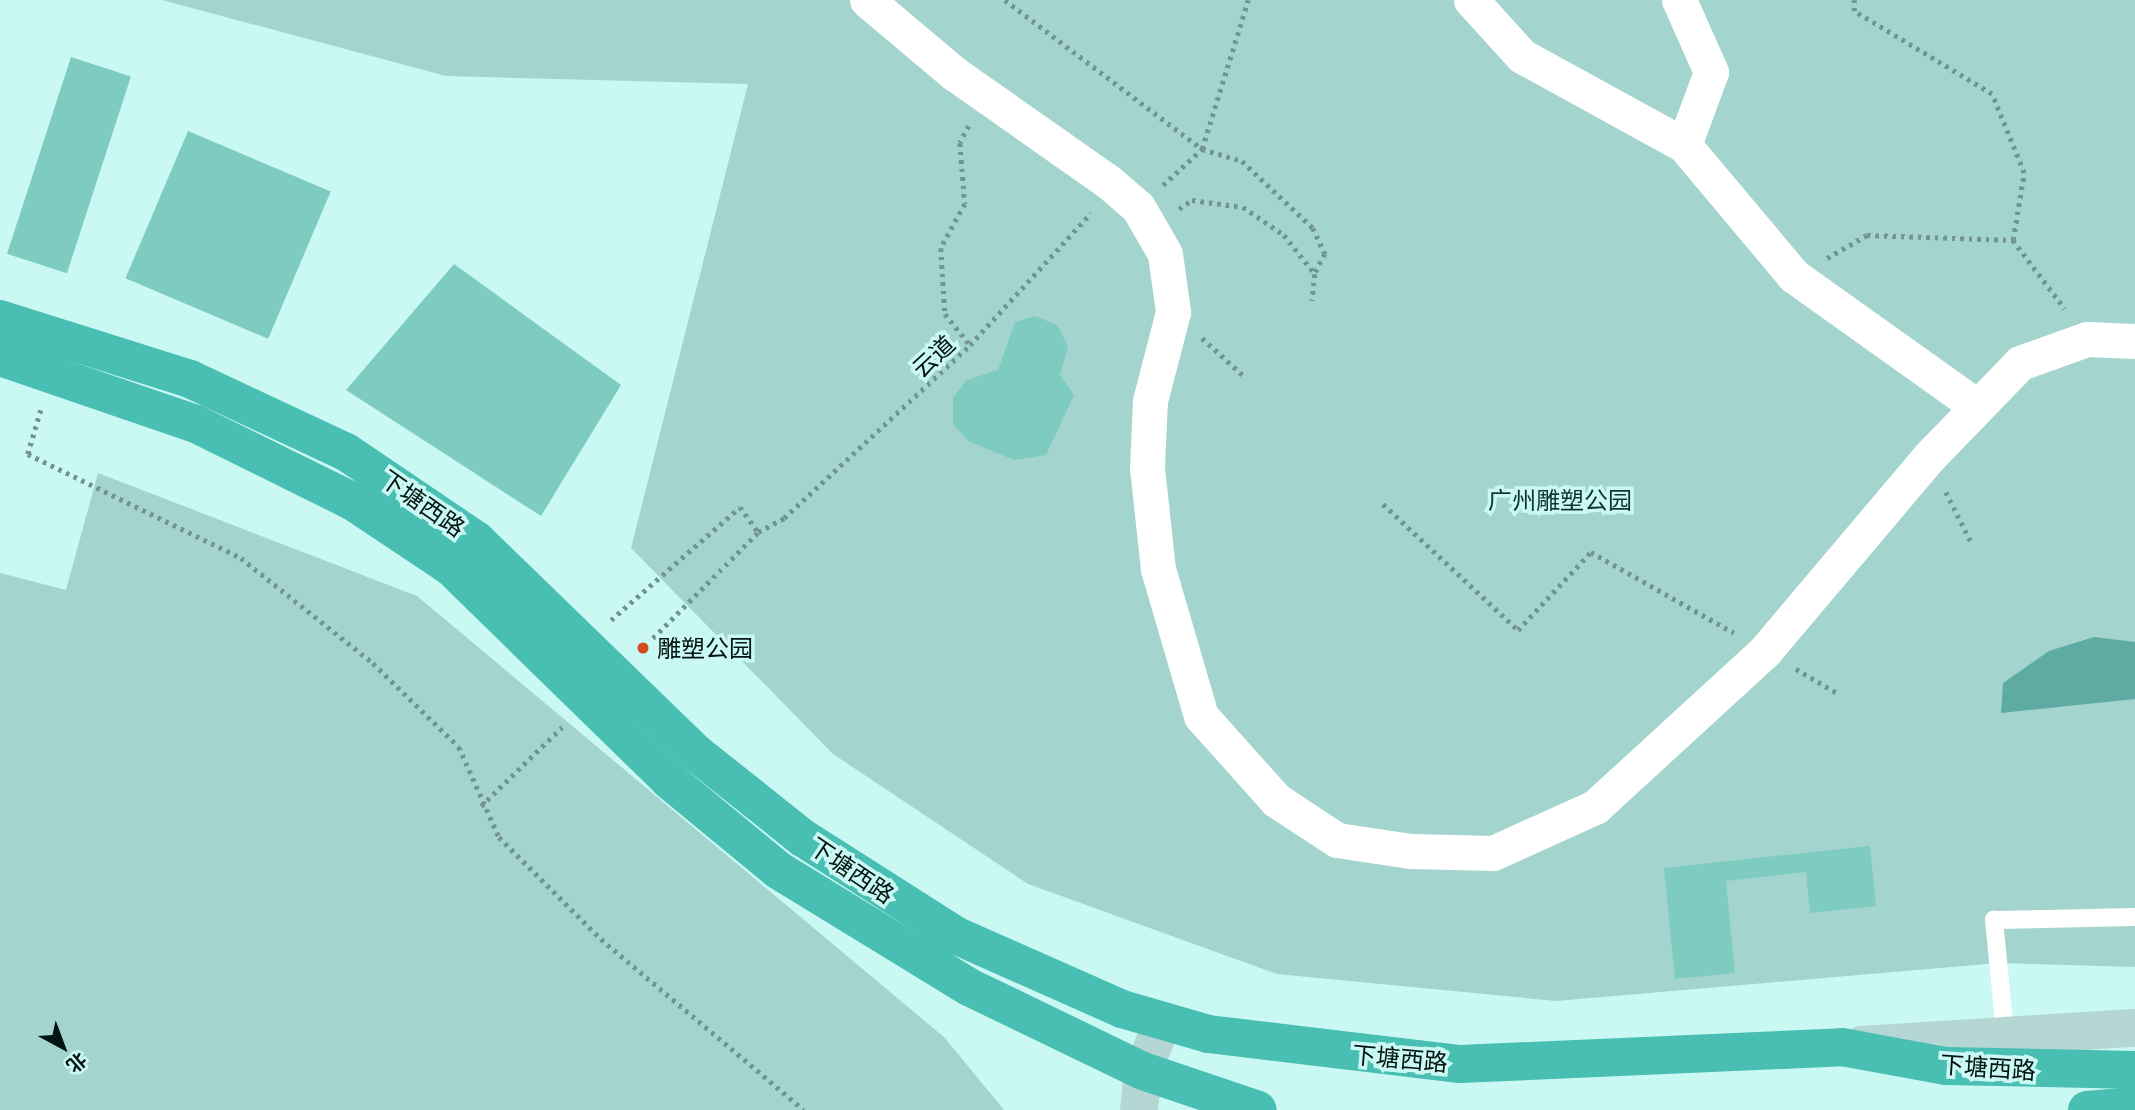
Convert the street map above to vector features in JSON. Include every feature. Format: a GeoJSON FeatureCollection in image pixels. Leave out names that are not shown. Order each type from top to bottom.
{"type":"FeatureCollection","features":[{"type":"Feature","properties":{"kind":"highway","name":"下塘西路"},"geometry":{"type":"LineString","coordinates":[[0,319],[190,379],[335,446],[476,540],[730,782],[874,887],[1070,991],[1162,1023],[1368,1057],[1460,1064],[1842,1046],[1946,1066],[2135,1070]]}},
{"type":"Feature","properties":{"kind":"highway","name":"下塘西路"},"geometry":{"type":"LineString","coordinates":[[0,357],[52,373],[247,445],[412,539],[506,616],[704,812],[778,870],[940,971],[1143,1071],[1258,1110]]}},
{"type":"Feature","properties":{"kind":"highway"},"geometry":{"type":"LineString","coordinates":[[2087,1110],[2135,1105]]}},
{"type":"Feature","properties":{"kind":"street"},"geometry":{"type":"LineString","coordinates":[[867,0],[984,92],[1110,183],[1144,218],[1165,254],[1173,312],[1150,401],[1147,468],[1158,569],[1201,716],[1276,800],[1337,840],[1493,853],[1595,807],[1765,650],[1929,457],[2020,363],[2087,338],[2135,341]]}},
{"type":"Feature","properties":{"kind":"street"},"geometry":{"type":"LineString","coordinates":[[1472,0],[1522,56],[1684,145],[1794,276],[1976,406]]}},
{"type":"Feature","properties":{"kind":"street"},"geometry":{"type":"LineString","coordinates":[[1679,0],[1711,72],[1684,145]]}},
{"type":"Feature","properties":{"kind":"street"},"geometry":{"type":"LineString","coordinates":[[1139,1110],[1143,1071],[1162,1023]]}},
{"type":"Feature","properties":{"kind":"street","name":"下塘西路"},"geometry":{"type":"LineString","coordinates":[[1842,1046],[2005,1032],[2135,1028]]}},
{"type":"Feature","properties":{"kind":"lane"},"geometry":{"type":"LineString","coordinates":[[2005,1032],[1994,920],[2135,917]]}},
{"type":"Feature","properties":{"kind":"path"},"geometry":{"type":"LineString","coordinates":[[1005,0],[1202,149],[1242,161],[1313,229],[1325,254],[1315,274],[1312,301]]}},
{"type":"Feature","properties":{"kind":"path"},"geometry":{"type":"LineString","coordinates":[[1144,218],[1202,149],[1248,0]]}},
{"type":"Feature","properties":{"kind":"path"},"geometry":{"type":"LineString","coordinates":[[1854,0],[1854,11],[1992,94],[2024,173],[2012,240],[2087,338]]}},
{"type":"Feature","properties":{"kind":"path"},"geometry":{"type":"LineString","coordinates":[[970,345],[945,314],[941,247],[965,204],[960,144],[984,92]]}},
{"type":"Feature","properties":{"kind":"path","name":"云道"},"geometry":{"type":"LineString","coordinates":[[585,643],[740,507],[758,531],[784,518],[970,345],[1087,219],[1110,183]]}},
{"type":"Feature","properties":{"kind":"path"},"geometry":{"type":"LineString","coordinates":[[1144,218],[1192,200],[1243,207],[1284,235],[1315,274]]}},
{"type":"Feature","properties":{"kind":"path"},"geometry":{"type":"LineString","coordinates":[[1794,276],[1867,235],[2012,240]]}},
{"type":"Feature","properties":{"kind":"path"},"geometry":{"type":"LineString","coordinates":[[1173,312],[1243,375]]}},
{"type":"Feature","properties":{"kind":"path"},"geometry":{"type":"LineString","coordinates":[[52,373],[28,454],[242,558],[373,663],[459,747],[499,837],[601,939],[804,1110]]}},
{"type":"Feature","properties":{"kind":"path"},"geometry":{"type":"LineString","coordinates":[[1929,457],[1971,542]]}},
{"type":"Feature","properties":{"kind":"path"},"geometry":{"type":"LineString","coordinates":[[1382,504],[1518,630],[1591,552],[1837,693]]}},
{"type":"Feature","properties":{"kind":"green space","name":"广州雕塑公园"},"geometry":{"type":"Polygon","coordinates":[[[162,0],[2135,0],[2135,967],[1998,963],[1556,1001],[1277,974],[1028,884],[833,754],[631,548],[748,84],[446,76],[162,0]]]}},
{"type":"Feature","properties":{"kind":"green space"},"geometry":{"type":"Polygon","coordinates":[[[98,473],[417,596],[945,1038],[1004,1110],[0,1110],[0,573],[66,590],[98,473]]]}},
{"type":"Feature","properties":{"kind":"shaded area"},"geometry":{"type":"Polygon","coordinates":[[[2094,637],[2135,642],[2135,699],[2001,713],[2003,683],[2049,651],[2094,637]]]}},
{"type":"Feature","properties":{"kind":"building"},"geometry":{"type":"Polygon","coordinates":[[[71,57],[131,76],[67,273],[7,254],[71,57]]]}},
{"type":"Feature","properties":{"kind":"building"},"geometry":{"type":"Polygon","coordinates":[[[188,131],[331,192],[268,339],[125,278],[188,131]]]}},
{"type":"Feature","properties":{"kind":"building"},"geometry":{"type":"Polygon","coordinates":[[[454,264],[621,385],[541,516],[346,390],[454,264]]]}},
{"type":"Feature","properties":{"kind":"building"},"geometry":{"type":"Polygon","coordinates":[[[1035,316],[1057,325],[1068,346],[1060,375],[1074,395],[1046,455],[1014,460],[968,441],[953,424],[953,397],[967,380],[998,370],[1015,322],[1035,316]]]}},
{"type":"Feature","properties":{"kind":"building"},"geometry":{"type":"Polygon","coordinates":[[[1870,846],[1876,906],[1810,913],[1806,872],[1726,881],[1735,973],[1675,979],[1664,868],[1870,846]]]}},
{"type":"Feature","properties":{"kind":"place","name":"雕塑公园"},"geometry":{"type":"Point","coordinates":[643,648]}}]}
